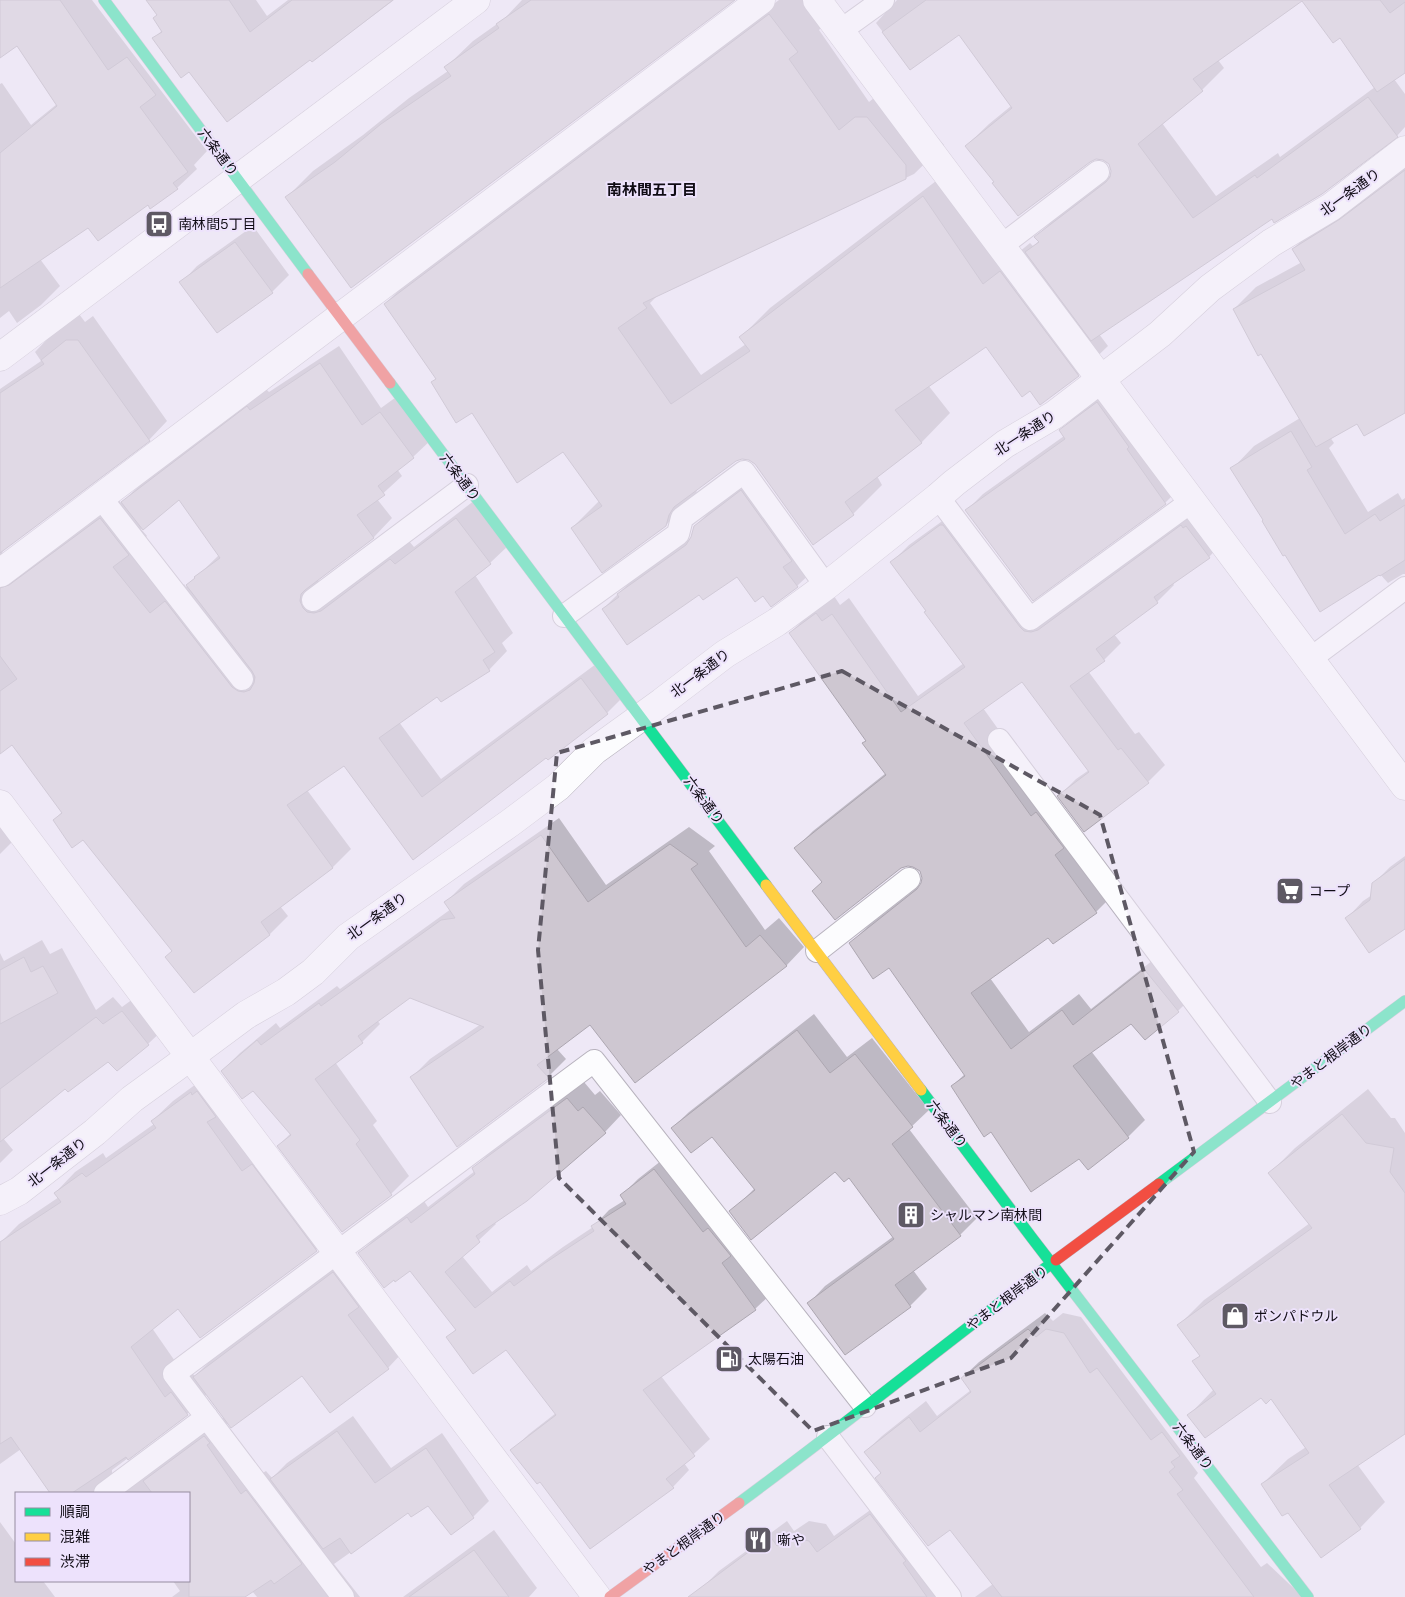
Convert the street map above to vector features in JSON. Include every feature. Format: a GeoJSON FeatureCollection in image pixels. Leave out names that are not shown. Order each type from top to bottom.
{"type":"FeatureCollection","features":[{"type":"Feature","properties":{"kind":"street","name":"六条通り"},"geometry":{"type":"LineString","coordinates":[[104,0],[564,616],[1052,1263],[1308,1597]]}},
{"type":"Feature","properties":{"kind":"street"},"geometry":{"type":"LineString","coordinates":[[1,355],[476,0]]}},
{"type":"Feature","properties":{"kind":"street"},"geometry":{"type":"LineString","coordinates":[[0,574],[761,0]]}},
{"type":"Feature","properties":{"kind":"street"},"geometry":{"type":"LineString","coordinates":[[817,0],[1405,786]]}},
{"type":"Feature","properties":{"kind":"street","name":"北一条通り"},"geometry":{"type":"LineString","coordinates":[[0,1201],[19,1191],[95,1132],[132,1099],[246,1015],[286,992],[313,972],[348,937],[550,793],[594,751],[725,654],[777,622],[826,586],[1005,444],[1054,415],[1160,334],[1210,288],[1272,243],[1331,207],[1405,150]]}},
{"type":"Feature","properties":{"kind":"street"},"geometry":{"type":"LineString","coordinates":[[0,804],[597,1597]]}},
{"type":"Feature","properties":{"kind":"street","name":"やまと根岸通り"},"geometry":{"type":"LineString","coordinates":[[610,1597],[828,1437],[865,1406],[1052,1263],[1405,1001]]}},
{"type":"Feature","properties":{"kind":"lane"},"geometry":{"type":"LineString","coordinates":[[840,31],[883,0]]}},
{"type":"Feature","properties":{"kind":"lane"},"geometry":{"type":"LineString","coordinates":[[1001,246],[1098,172]]}},
{"type":"Feature","properties":{"kind":"lane"},"geometry":{"type":"LineString","coordinates":[[564,616],[678,534],[682,518],[744,472],[826,586]]}},
{"type":"Feature","properties":{"kind":"lane"},"geometry":{"type":"LineString","coordinates":[[313,600],[467,486]]}},
{"type":"Feature","properties":{"kind":"lane"},"geometry":{"type":"LineString","coordinates":[[938,497],[1030,619],[1192,501]]}},
{"type":"Feature","properties":{"kind":"lane"},"geometry":{"type":"LineString","coordinates":[[101,498],[242,678]]}},
{"type":"Feature","properties":{"kind":"lane"},"geometry":{"type":"LineString","coordinates":[[1310,659],[1405,588]]}},
{"type":"Feature","properties":{"kind":"lane"},"geometry":{"type":"LineString","coordinates":[[999,740],[1270,1102]]}},
{"type":"Feature","properties":{"kind":"lane"},"geometry":{"type":"LineString","coordinates":[[817,951],[909,879]]}},
{"type":"Feature","properties":{"kind":"lane"},"geometry":{"type":"LineString","coordinates":[[343,1597],[174,1374],[594,1061],[865,1406]]}},
{"type":"Feature","properties":{"kind":"lane"},"geometry":{"type":"LineString","coordinates":[[106,1492],[207,1417]]}},
{"type":"Feature","properties":{"kind":"lane"},"geometry":{"type":"LineString","coordinates":[[828,1437],[950,1597]]}},
{"type":"Feature","properties":{"kind":"highlighted area"},"geometry":{"type":"Polygon","coordinates":[[[842,671],[1100,815],[1194,1152],[1011,1358],[813,1431],[559,1178],[538,950],[557,753],[842,671]]]}},
{"type":"Feature","properties":{"kind":"building"},"geometry":{"type":"Polygon","coordinates":[[[0,0],[60,0],[108,70],[127,57],[156,95],[140,107],[188,172],[173,183],[178,189],[150,209],[148,205],[98,241],[88,228],[0,288],[0,153],[57,106],[17,46],[0,58],[0,0]]]}},
{"type":"Feature","properties":{"kind":"building"},"geometry":{"type":"Polygon","coordinates":[[[146,0],[229,0],[250,32],[292,0],[393,0],[312,62],[310,60],[227,122],[189,72],[181,78],[152,38],[162,32],[153,18],[157,15],[146,0]]]}},
{"type":"Feature","properties":{"kind":"building"},"geometry":{"type":"Polygon","coordinates":[[[531,0],[735,0],[351,288],[285,197],[335,162],[381,124],[451,76],[444,67],[499,28],[496,24],[531,0]]]}},
{"type":"Feature","properties":{"kind":"building"},"geometry":{"type":"Polygon","coordinates":[[[926,0],[1380,0],[1390,13],[1405,2],[1405,73],[1377,92],[1340,38],[1333,43],[1302,1],[1193,79],[1203,91],[1138,144],[1193,218],[1255,175],[1257,178],[1368,97],[1398,137],[1322,194],[1274,223],[1272,219],[1091,341],[1025,252],[1039,242],[1034,237],[1106,182],[1110,177],[1111,171],[1109,164],[1103,160],[1096,159],[1090,162],[1018,216],[965,146],[1012,108],[959,35],[910,70],[882,32],[926,0]]]}},
{"type":"Feature","properties":{"kind":"building"},"geometry":{"type":"Polygon","coordinates":[[[769,14],[798,52],[789,59],[839,130],[855,117],[867,117],[906,165],[906,179],[643,303],[647,308],[618,328],[671,404],[750,351],[739,337],[923,196],[983,284],[1000,271],[1079,376],[1040,405],[1030,391],[1022,397],[986,347],[895,410],[922,443],[845,502],[854,515],[813,545],[755,464],[749,460],[742,459],[736,461],[674,507],[669,515],[666,526],[602,573],[571,528],[602,506],[563,452],[517,483],[472,413],[456,423],[431,382],[436,379],[384,304],[769,14]]]}},
{"type":"Feature","properties":{"kind":"building"},"geometry":{"type":"Polygon","coordinates":[[[1405,170],[1405,413],[1364,436],[1357,424],[1316,447],[1261,354],[1258,356],[1233,309],[1305,270],[1292,249],[1340,219],[1405,170]]]}},
{"type":"Feature","properties":{"kind":"building"},"geometry":{"type":"Polygon","coordinates":[[[235,242],[273,293],[217,333],[179,282],[235,242]]]}},
{"type":"Feature","properties":{"kind":"building"},"geometry":{"type":"Polygon","coordinates":[[[66,340],[78,340],[150,441],[0,553],[0,393],[44,364],[41,360],[66,340]]]}},
{"type":"Feature","properties":{"kind":"building"},"geometry":{"type":"Polygon","coordinates":[[[320,363],[362,425],[380,412],[414,458],[378,486],[385,495],[357,515],[374,538],[305,590],[301,594],[300,601],[303,608],[307,612],[321,611],[390,559],[395,564],[456,518],[491,564],[455,592],[495,652],[483,660],[490,671],[441,702],[437,697],[379,738],[422,797],[581,678],[608,714],[548,760],[546,758],[413,860],[344,766],[287,805],[333,868],[261,922],[270,935],[194,993],[165,957],[172,951],[83,840],[72,848],[53,820],[62,813],[12,745],[0,754],[0,691],[17,679],[0,656],[0,588],[9,585],[100,518],[129,555],[113,567],[150,613],[165,601],[232,687],[244,692],[250,690],[255,677],[252,671],[186,585],[220,558],[179,500],[143,530],[121,502],[247,406],[250,410],[320,363]]]}},
{"type":"Feature","properties":{"kind":"building"},"geometry":{"type":"Polygon","coordinates":[[[1097,402],[1166,504],[1033,601],[965,510],[1065,439],[1059,430],[1097,402]]]}},
{"type":"Feature","properties":{"kind":"building"},"geometry":{"type":"Polygon","coordinates":[[[1291,431],[1312,467],[1307,470],[1345,534],[1375,514],[1380,521],[1405,505],[1405,560],[1320,612],[1285,555],[1283,556],[1230,468],[1291,431]]]}},
{"type":"Feature","properties":{"kind":"building"},"geometry":{"type":"Polygon","coordinates":[[[741,490],[792,561],[783,567],[798,587],[771,607],[763,596],[755,602],[737,577],[703,600],[699,595],[627,645],[602,609],[619,597],[617,594],[686,545],[691,537],[694,526],[741,490]]]}},
{"type":"Feature","properties":{"kind":"building"},"geometry":{"type":"Polygon","coordinates":[[[940,525],[943,525],[1020,627],[1024,631],[1031,632],[1038,630],[1181,525],[1183,528],[1186,526],[1210,558],[1154,597],[1158,603],[1096,649],[1105,661],[1070,686],[1118,750],[1121,748],[1149,783],[1084,832],[1057,796],[1089,772],[1022,682],[964,723],[1031,816],[1036,812],[1064,848],[1055,855],[1097,913],[1053,944],[1048,938],[971,993],[1011,1049],[1062,1010],[1073,1025],[1144,969],[1179,1012],[1145,1040],[1131,1024],[1073,1066],[1129,1138],[1088,1170],[1079,1159],[1031,1192],[991,1132],[984,1137],[951,1086],[965,1076],[889,968],[873,979],[849,943],[917,889],[922,878],[920,871],[908,866],[901,868],[835,920],[812,891],[822,882],[794,848],[886,775],[862,743],[866,741],[789,633],[816,613],[822,621],[832,614],[901,712],[965,667],[890,562],[940,525]]]}},
{"type":"Feature","properties":{"kind":"building"},"geometry":{"type":"Polygon","coordinates":[[[541,835],[588,902],[670,844],[698,864],[691,869],[746,947],[760,935],[787,966],[635,1083],[590,1025],[537,1065],[549,1078],[457,1147],[410,1077],[484,1027],[410,998],[358,1036],[363,1043],[315,1079],[360,1140],[356,1144],[392,1195],[342,1232],[277,1146],[291,1135],[253,1091],[242,1099],[221,1071],[257,1040],[261,1045],[319,1003],[321,1006],[441,920],[455,918],[444,902],[541,835]]]}},
{"type":"Feature","properties":{"kind":"building"},"geometry":{"type":"Polygon","coordinates":[[[1405,859],[1405,929],[1369,953],[1345,918],[1370,900],[1372,883],[1405,859]]]}},
{"type":"Feature","properties":{"kind":"building"},"geometry":{"type":"Polygon","coordinates":[[[24,957],[31,972],[43,966],[58,993],[0,1024],[0,970],[24,957]]]}},
{"type":"Feature","properties":{"kind":"building"},"geometry":{"type":"Polygon","coordinates":[[[122,1011],[149,1045],[117,1071],[108,1062],[68,1092],[65,1089],[0,1142],[0,1089],[96,1017],[103,1024],[122,1011]]]}},
{"type":"Feature","properties":{"kind":"building"},"geometry":{"type":"Polygon","coordinates":[[[797,1030],[830,1073],[855,1054],[913,1127],[892,1144],[961,1236],[895,1285],[911,1307],[845,1355],[807,1303],[894,1239],[849,1178],[844,1182],[835,1172],[751,1240],[729,1211],[755,1190],[712,1137],[691,1153],[671,1128],[797,1030]]]}},
{"type":"Feature","properties":{"kind":"building"},"geometry":{"type":"Polygon","coordinates":[[[197,1091],[216,1117],[207,1122],[242,1171],[252,1164],[317,1251],[200,1338],[178,1309],[131,1347],[165,1397],[171,1392],[188,1415],[128,1460],[126,1457],[74,1492],[49,1492],[11,1437],[0,1444],[0,1242],[61,1202],[54,1193],[82,1173],[86,1177],[156,1128],[151,1121],[191,1092],[192,1095],[197,1091]]]}},
{"type":"Feature","properties":{"kind":"building"},"geometry":{"type":"Polygon","coordinates":[[[567,1098],[578,1111],[583,1107],[606,1133],[527,1201],[476,1236],[480,1242],[445,1272],[475,1308],[510,1281],[514,1286],[594,1231],[591,1226],[626,1204],[620,1195],[654,1169],[703,1232],[708,1228],[731,1256],[722,1263],[756,1310],[643,1390],[695,1456],[666,1479],[674,1488],[590,1549],[540,1482],[537,1484],[510,1450],[556,1415],[506,1350],[473,1374],[446,1337],[456,1330],[410,1271],[384,1288],[358,1253],[407,1217],[411,1223],[475,1174],[472,1168],[567,1098]]]}},
{"type":"Feature","properties":{"kind":"building"},"geometry":{"type":"Polygon","coordinates":[[[1342,1114],[1366,1143],[1394,1148],[1390,1172],[1405,1193],[1405,1434],[1329,1485],[1361,1529],[1321,1558],[1288,1513],[1282,1516],[1261,1484],[1309,1453],[1271,1399],[1266,1404],[1261,1398],[1205,1438],[1187,1415],[1216,1394],[1192,1361],[1200,1356],[1177,1325],[1312,1228],[1268,1173],[1342,1114]]]}},
{"type":"Feature","properties":{"kind":"building"},"geometry":{"type":"Polygon","coordinates":[[[333,1272],[359,1307],[348,1315],[389,1369],[330,1413],[302,1376],[231,1428],[193,1377],[333,1272]]]}},
{"type":"Feature","properties":{"kind":"building"},"geometry":{"type":"Polygon","coordinates":[[[1028,1329],[1036,1337],[1046,1329],[1064,1333],[1090,1373],[1097,1368],[1151,1440],[1162,1432],[1180,1456],[1171,1462],[1175,1467],[1169,1472],[1183,1490],[1177,1494],[1254,1597],[1002,1597],[950,1530],[928,1546],[875,1478],[881,1473],[864,1452],[909,1417],[920,1432],[971,1392],[961,1378],[1028,1329]]]}},
{"type":"Feature","properties":{"kind":"building"},"geometry":{"type":"Polygon","coordinates":[[[337,1431],[375,1483],[426,1448],[474,1518],[451,1535],[428,1506],[411,1517],[408,1513],[351,1554],[340,1538],[323,1549],[270,1479],[337,1431]]]}},
{"type":"Feature","properties":{"kind":"building"},"geometry":{"type":"Polygon","coordinates":[[[204,1436],[210,1443],[207,1445],[241,1494],[246,1490],[302,1564],[274,1584],[271,1580],[245,1597],[189,1597],[190,1492],[151,1492],[143,1481],[204,1436]]]}},
{"type":"Feature","properties":{"kind":"building"},"geometry":{"type":"Polygon","coordinates":[[[870,1514],[906,1561],[903,1563],[927,1597],[688,1597],[770,1536],[777,1546],[792,1537],[809,1541],[817,1552],[870,1514]]]}},
{"type":"Feature","properties":{"kind":"building"},"geometry":{"type":"Polygon","coordinates":[[[474,1550],[509,1597],[409,1597],[474,1550]]]}},
{"type":"Feature","properties":{"kind":"traffic: fast"},"geometry":{"type":"LineString","coordinates":[[104,0],[308,274]]}},
{"type":"Feature","properties":{"kind":"traffic: fast"},"geometry":{"type":"LineString","coordinates":[[390,383],[766,885]]}},
{"type":"Feature","properties":{"kind":"traffic: fast"},"geometry":{"type":"LineString","coordinates":[[1159,1184],[1405,1001]]}},
{"type":"Feature","properties":{"kind":"traffic: fast"},"geometry":{"type":"LineString","coordinates":[[921,1090],[1032,1238],[1308,1597]]}},
{"type":"Feature","properties":{"kind":"traffic: fast"},"geometry":{"type":"LineString","coordinates":[[739,1503],[1056,1260]]}},
{"type":"Feature","properties":{"kind":"traffic: slow"},"geometry":{"type":"LineString","coordinates":[[766,885],[921,1090]]}},
{"type":"Feature","properties":{"kind":"traffic: jam"},"geometry":{"type":"LineString","coordinates":[[308,274],[390,383]]}},
{"type":"Feature","properties":{"kind":"traffic: jam"},"geometry":{"type":"LineString","coordinates":[[1056,1260],[1159,1184]]}},
{"type":"Feature","properties":{"kind":"traffic: jam"},"geometry":{"type":"LineString","coordinates":[[610,1597],[739,1503]]}},
{"type":"Feature","properties":{"kind":"place","name":"南林間5丁目"},"geometry":{"type":"Point","coordinates":[159,224]}},
{"type":"Feature","properties":{"kind":"place","name":"コープ"},"geometry":{"type":"Point","coordinates":[1290,891]}},
{"type":"Feature","properties":{"kind":"place","name":"シャルマン南林間"},"geometry":{"type":"Point","coordinates":[911,1215]}},
{"type":"Feature","properties":{"kind":"place","name":"ポンパドウル"},"geometry":{"type":"Point","coordinates":[1235,1316]}},
{"type":"Feature","properties":{"kind":"place","name":"太陽石油"},"geometry":{"type":"Point","coordinates":[729,1359]}},
{"type":"Feature","properties":{"kind":"place","name":"噺や"},"geometry":{"type":"Point","coordinates":[758,1540]}},
{"type":"Feature","properties":{"kind":"district","name":"南林間五丁目"},"geometry":{"type":"Point","coordinates":[652,190]}}]}
